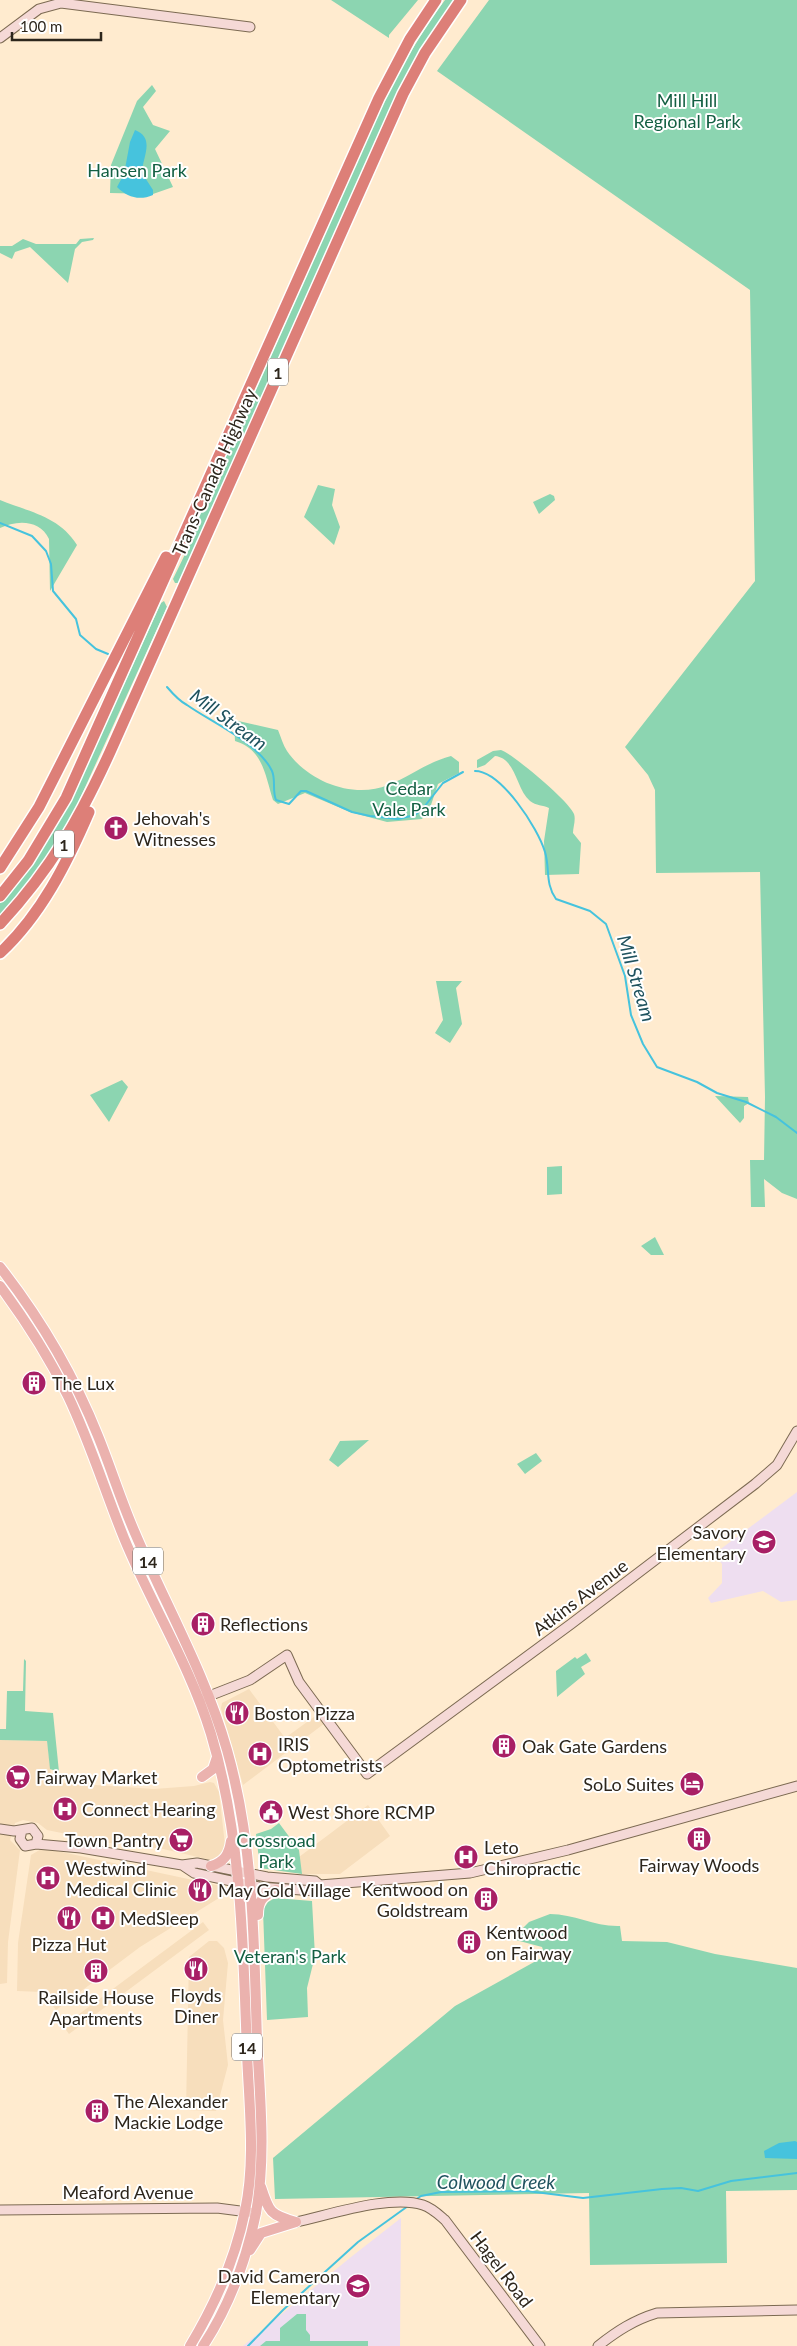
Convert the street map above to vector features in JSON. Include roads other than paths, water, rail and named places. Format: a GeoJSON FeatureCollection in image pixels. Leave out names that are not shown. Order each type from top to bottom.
{"type":"FeatureCollection","features":[{"type":"Feature","properties":{"kind":"highway","name":"Trans-Canada Highway"},"geometry":{"type":"LineString","coordinates":[[0,896],[28,861],[66,798],[379,98],[410,39],[436,0]]}},
{"type":"Feature","properties":{"kind":"highway","name":"Trans-Canada Highway"},"geometry":{"type":"LineString","coordinates":[[0,924],[34,885],[64,843],[110,752],[403,94],[425,53],[461,0]]}},
{"type":"Feature","properties":{"kind":"highway"},"geometry":{"type":"LineString","coordinates":[[0,868],[25,830],[113,663],[196,496],[220,454]]}},
{"type":"Feature","properties":{"kind":"highway"},"geometry":{"type":"LineString","coordinates":[[0,953],[27,923],[60,874],[108,770],[110,752]]}},
{"type":"Feature","properties":{"kind":"highway"},"geometry":{"type":"LineString","coordinates":[[0,862],[25,830]]}},
{"type":"Feature","properties":{"kind":"main road","name":"14"},"geometry":{"type":"LineString","coordinates":[[0,1267],[38,1320],[83,1401],[134,1531],[184,1634],[210,1697],[239,1800],[251,1885],[256,1981],[261,2148],[260,2184],[256,2213],[245,2257],[224,2311],[203,2346]]}},
{"type":"Feature","properties":{"kind":"main road","name":"14"},"geometry":{"type":"LineString","coordinates":[[0,1286],[22,1316],[50,1361],[68,1396],[125,1540],[171,1634],[199,1699],[217,1756],[233,1830],[239,1882],[250,2143],[245,2211],[225,2281],[190,2346]]}},
{"type":"Feature","properties":{"kind":"main road"},"geometry":{"type":"LineString","coordinates":[[217,1756],[213,1769],[202,1777],[213,1778],[225,1788]]}},
{"type":"Feature","properties":{"kind":"main road"},"geometry":{"type":"LineString","coordinates":[[210,1866],[224,1860],[229,1853],[233,1830]]}},
{"type":"Feature","properties":{"kind":"main road"},"geometry":{"type":"LineString","coordinates":[[256,1981],[259,1949],[258,1905],[266,1895],[276,1890]]}},
{"type":"Feature","properties":{"kind":"main road"},"geometry":{"type":"LineString","coordinates":[[260,2184],[271,2213],[277,2217],[296,2222]]}},
{"type":"Feature","properties":{"kind":"main road"},"geometry":{"type":"LineString","coordinates":[[245,2257],[261,2234],[296,2222]]}},
{"type":"Feature","properties":{"kind":"street"},"geometry":{"type":"LineString","coordinates":[[0,38],[39,9],[61,2],[250,27]]}},
{"type":"Feature","properties":{"kind":"street","name":"Atkins Avenue"},"geometry":{"type":"LineString","coordinates":[[294,1672],[299,1682],[367,1774],[571,1624],[761,1479],[777,1465],[797,1430]]}},
{"type":"Feature","properties":{"kind":"street"},"geometry":{"type":"LineString","coordinates":[[199,1699],[210,1697],[250,1680],[287,1655],[294,1672]]}},
{"type":"Feature","properties":{"kind":"street"},"geometry":{"type":"LineString","coordinates":[[270,1666],[281,1666],[294,1672]]}},
{"type":"Feature","properties":{"kind":"street"},"geometry":{"type":"LineString","coordinates":[[0,1829],[21,1835],[26,1846],[37,1840],[182,1865],[197,1863],[250,1873],[315,1881],[320,1885],[470,1873],[568,1850],[797,1786]]}},
{"type":"Feature","properties":{"kind":"street"},"geometry":{"type":"LineString","coordinates":[[0,1835],[21,1835],[32,1828],[37,1840]]}},
{"type":"Feature","properties":{"kind":"street"},"geometry":{"type":"LineString","coordinates":[[182,1865],[194,1873],[276,1890],[316,1891],[320,1885]]}},
{"type":"Feature","properties":{"kind":"street","name":"Hagel Road"},"geometry":{"type":"LineString","coordinates":[[296,2222],[380,2204],[420,2204],[437,2212],[540,2346]]}},
{"type":"Feature","properties":{"kind":"street","name":"Meaford Avenue"},"geometry":{"type":"LineString","coordinates":[[0,2210],[174,2208],[256,2213]]}},
{"type":"Feature","properties":{"kind":"street"},"geometry":{"type":"LineString","coordinates":[[598,2346],[625,2326],[657,2313],[797,2310]]}},
{"type":"Feature","properties":{"kind":"water"},"geometry":{"type":"Polygon","coordinates":[[[135,130],[145,138],[146,149],[142,173],[153,190],[153,195],[143,198],[129,196],[117,187],[124,174],[130,142],[135,130]]]}},
{"type":"Feature","properties":{"kind":"water"},"geometry":{"type":"Polygon","coordinates":[[[797,2142],[797,2159],[765,2158],[764,2151],[779,2143],[797,2142]]]}},
{"type":"Feature","properties":{"kind":"waterway","name":"Mill Stream"},"geometry":{"type":"LineString","coordinates":[[0,523],[32,536],[46,551],[51,564],[53,591],[76,619],[80,635],[96,649],[108,654]]}},
{"type":"Feature","properties":{"kind":"waterway","name":"Mill Stream"},"geometry":{"type":"LineString","coordinates":[[167,687],[181,701],[234,734],[257,751],[272,771],[276,800],[289,804],[301,791],[306,791],[352,812],[398,819],[415,815],[424,807],[443,783],[463,772]]}},
{"type":"Feature","properties":{"kind":"waterway","name":"Mill Stream"},"geometry":{"type":"LineString","coordinates":[[475,771],[485,773],[496,780],[507,790],[527,816],[545,852],[550,888],[556,899],[590,911],[606,924],[625,976],[631,1015],[643,1044],[657,1067],[697,1082],[717,1093],[746,1102],[776,1117],[797,1133]]}},
{"type":"Feature","properties":{"kind":"waterway","name":"Colwood Creek"},"geometry":{"type":"LineString","coordinates":[[415,2200],[421,2196],[441,2192],[527,2191],[583,2198],[662,2189],[681,2188],[698,2191],[731,2181],[797,2173]]}},
{"type":"Feature","properties":{"kind":"waterway","name":"Colwood Creek"},"geometry":{"type":"LineString","coordinates":[[248,2346],[283,2310],[358,2242],[408,2206]]}},
{"type":"Feature","properties":{"kind":"place","name":"Jehovah's Witnesses"},"geometry":{"type":"Point","coordinates":[116,828]}},
{"type":"Feature","properties":{"kind":"place","name":"The Lux"},"geometry":{"type":"Point","coordinates":[34,1383]}},
{"type":"Feature","properties":{"kind":"place","name":"Savory Elementary"},"geometry":{"type":"Point","coordinates":[764,1542]}},
{"type":"Feature","properties":{"kind":"place","name":"Reflections"},"geometry":{"type":"Point","coordinates":[203,1624]}},
{"type":"Feature","properties":{"kind":"place","name":"Boston Pizza"},"geometry":{"type":"Point","coordinates":[237,1713]}},
{"type":"Feature","properties":{"kind":"place","name":"Oak Gate Gardens"},"geometry":{"type":"Point","coordinates":[504,1746]}},
{"type":"Feature","properties":{"kind":"place","name":"IRIS Optometrists"},"geometry":{"type":"Point","coordinates":[260,1754]}},
{"type":"Feature","properties":{"kind":"place","name":"Fairway Market"},"geometry":{"type":"Point","coordinates":[18,1777]}},
{"type":"Feature","properties":{"kind":"place","name":"SoLo Suites"},"geometry":{"type":"Point","coordinates":[692,1784]}},
{"type":"Feature","properties":{"kind":"place","name":"Connect Hearing"},"geometry":{"type":"Point","coordinates":[65,1809]}},
{"type":"Feature","properties":{"kind":"place","name":"West Shore RCMP"},"geometry":{"type":"Point","coordinates":[271,1812]}},
{"type":"Feature","properties":{"kind":"place","name":"Fairway Woods"},"geometry":{"type":"Point","coordinates":[699,1839]}},
{"type":"Feature","properties":{"kind":"place","name":"Town Pantry"},"geometry":{"type":"Point","coordinates":[181,1840]}},
{"type":"Feature","properties":{"kind":"place","name":"Leto Chiropractic"},"geometry":{"type":"Point","coordinates":[466,1857]}},
{"type":"Feature","properties":{"kind":"place","name":"Westwind Medical Clinic"},"geometry":{"type":"Point","coordinates":[48,1878]}},
{"type":"Feature","properties":{"kind":"place","name":"May Gold Village"},"geometry":{"type":"Point","coordinates":[200,1890]}},
{"type":"Feature","properties":{"kind":"place","name":"Kentwood on Goldstream"},"geometry":{"type":"Point","coordinates":[486,1899]}},
{"type":"Feature","properties":{"kind":"place","name":"Pizza Hut"},"geometry":{"type":"Point","coordinates":[69,1918]}},
{"type":"Feature","properties":{"kind":"place","name":"MedSleep"},"geometry":{"type":"Point","coordinates":[103,1918]}},
{"type":"Feature","properties":{"kind":"place","name":"Kentwood on Fairway"},"geometry":{"type":"Point","coordinates":[469,1942]}},
{"type":"Feature","properties":{"kind":"place","name":"Floyds Diner"},"geometry":{"type":"Point","coordinates":[196,1969]}},
{"type":"Feature","properties":{"kind":"place","name":"Railside House Apartments"},"geometry":{"type":"Point","coordinates":[96,1971]}},
{"type":"Feature","properties":{"kind":"place","name":"The Alexander Mackie Lodge"},"geometry":{"type":"Point","coordinates":[97,2111]}},
{"type":"Feature","properties":{"kind":"place","name":"David Cameron Elementary"},"geometry":{"type":"Point","coordinates":[358,2286]}},
{"type":"Feature","properties":{"kind":"park label","name":"Mill Hill Regional Park"},"geometry":{"type":"Point","coordinates":[687,110]}},
{"type":"Feature","properties":{"kind":"park label","name":"Hansen Park"},"geometry":{"type":"Point","coordinates":[137,170]}},
{"type":"Feature","properties":{"kind":"park label","name":"Cedar Vale Park"},"geometry":{"type":"Point","coordinates":[409,798]}},
{"type":"Feature","properties":{"kind":"park label","name":"Crossroad Park"},"geometry":{"type":"Point","coordinates":[276,1850]}},
{"type":"Feature","properties":{"kind":"park label","name":"Veteran's Park"},"geometry":{"type":"Point","coordinates":[290,1956]}}]}
